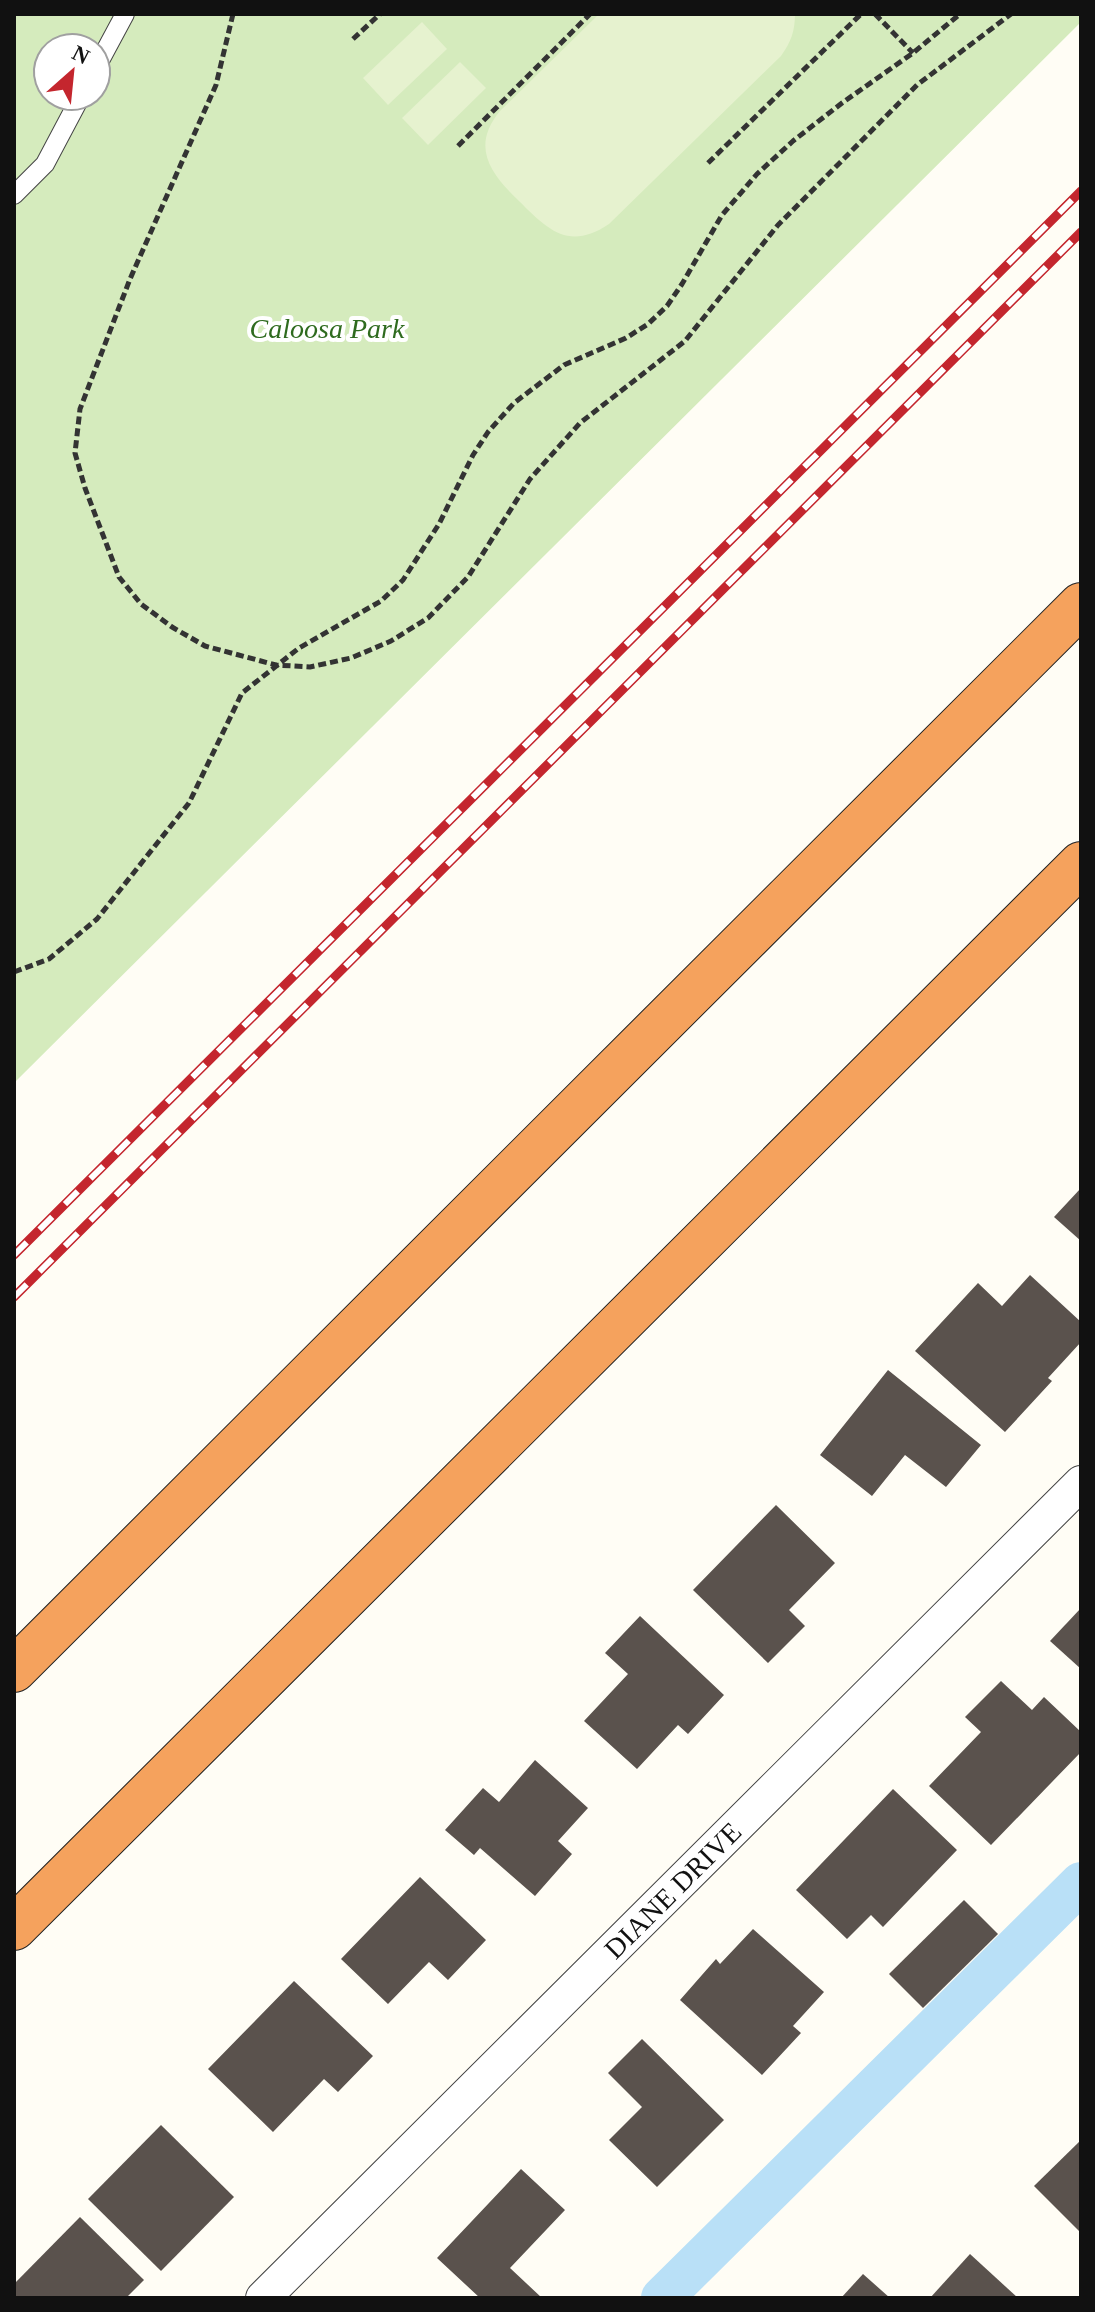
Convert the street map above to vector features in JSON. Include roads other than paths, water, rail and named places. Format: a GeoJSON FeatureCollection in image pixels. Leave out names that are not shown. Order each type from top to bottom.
{"type":"FeatureCollection","features":[{"type":"Feature","properties":{"kind":"highway"},"geometry":{"type":"LineString","coordinates":[[14,1670],[1081,605]]}},
{"type":"Feature","properties":{"kind":"highway"},"geometry":{"type":"LineString","coordinates":[[14,1928],[1081,864]]}},
{"type":"Feature","properties":{"kind":"street","name":"DIANE DRIVE"},"geometry":{"type":"LineString","coordinates":[[263,2298],[1081,1483]]}},
{"type":"Feature","properties":{"kind":"lane"},"geometry":{"type":"LineString","coordinates":[[112,38],[125,14]]}},
{"type":"Feature","properties":{"kind":"lane"},"geometry":{"type":"LineString","coordinates":[[14,195],[45,164],[73,112]]}},
{"type":"Feature","properties":{"kind":"waterway"},"geometry":{"type":"LineString","coordinates":[[662,2298],[1081,1883]]}},
{"type":"Feature","properties":{"kind":"railway"},"geometry":{"type":"LineString","coordinates":[[14,1255],[1081,191]]}},
{"type":"Feature","properties":{"kind":"railway"},"geometry":{"type":"LineString","coordinates":[[14,1297],[1081,232]]}},
{"type":"Feature","properties":{"kind":"park label","name":"Caloosa Park"},"geometry":{"type":"Point","coordinates":[327,328]}}]}
